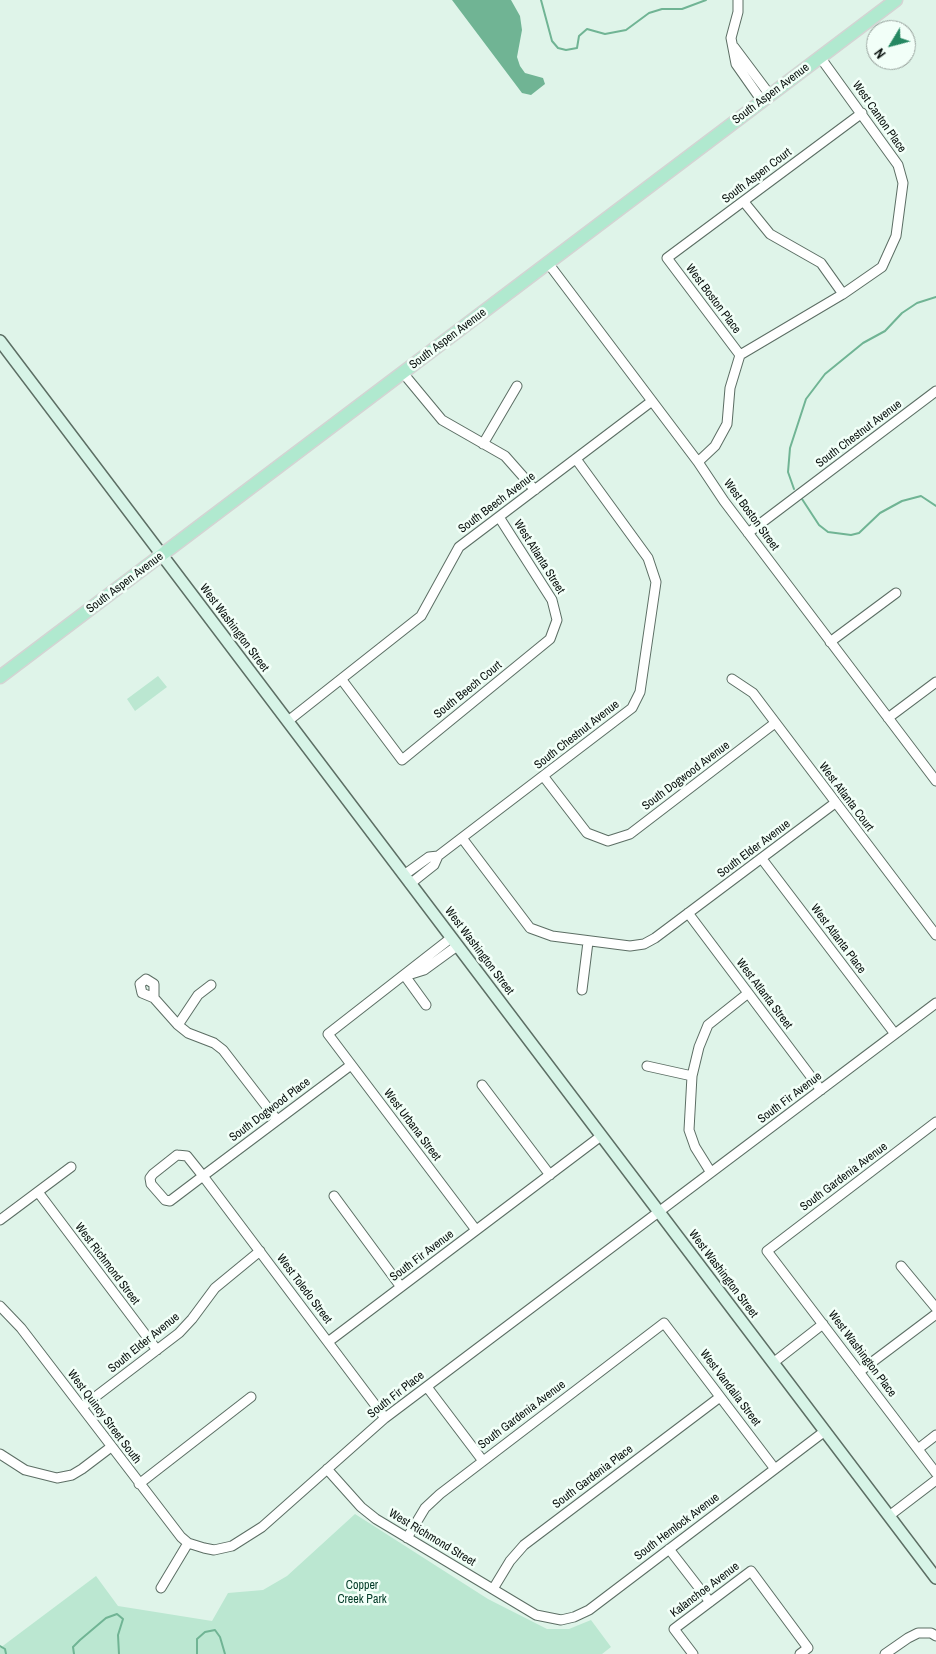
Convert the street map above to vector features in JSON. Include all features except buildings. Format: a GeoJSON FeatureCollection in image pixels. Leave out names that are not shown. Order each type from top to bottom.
{"type":"FeatureCollection","features":[{"type":"Feature","properties":{"kind":"main road","name":"South Aspen Avenue"},"geometry":{"type":"LineString","coordinates":[[0,677],[896,0]]}},
{"type":"Feature","properties":{"kind":"main road","name":"West Washington Street"},"geometry":{"type":"LineString","coordinates":[[0,341],[936,1578]]}},
{"type":"Feature","properties":{"kind":"street"},"geometry":{"type":"LineString","coordinates":[[738,0],[738,12],[731,33],[731,44],[766,98]]}},
{"type":"Feature","properties":{"kind":"street","name":"West Canton Place"},"geometry":{"type":"LineString","coordinates":[[820,57],[898,165],[903,183],[896,236],[882,267],[843,294]]}},
{"type":"Feature","properties":{"kind":"street","name":"South Aspen Court"},"geometry":{"type":"LineString","coordinates":[[667,258],[862,113]]}},
{"type":"Feature","properties":{"kind":"street"},"geometry":{"type":"LineString","coordinates":[[698,462],[715,446],[727,424],[730,388],[740,355],[843,294],[820,262],[770,234],[744,202]]}},
{"type":"Feature","properties":{"kind":"street","name":"West Boston Place"},"geometry":{"type":"LineString","coordinates":[[667,258],[740,355]]}},
{"type":"Feature","properties":{"kind":"street","name":"West Boston Street"},"geometry":{"type":"LineString","coordinates":[[548,263],[698,462],[748,533],[936,781]]}},
{"type":"Feature","properties":{"kind":"street"},"geometry":{"type":"LineString","coordinates":[[403,373],[442,420],[505,456],[535,490]]}},
{"type":"Feature","properties":{"kind":"street"},"geometry":{"type":"LineString","coordinates":[[483,444],[517,386]]}},
{"type":"Feature","properties":{"kind":"street","name":"South Chestnut Avenue"},"geometry":{"type":"LineString","coordinates":[[748,533],[936,391]]}},
{"type":"Feature","properties":{"kind":"street","name":"South Beech Avenue"},"geometry":{"type":"LineString","coordinates":[[288,721],[422,616],[459,547],[652,401]]}},
{"type":"Feature","properties":{"kind":"street","name":"South Chestnut Avenue"},"geometry":{"type":"LineString","coordinates":[[407,879],[434,865],[438,856],[632,708],[640,692],[656,582],[648,558],[576,459]]}},
{"type":"Feature","properties":{"kind":"street","name":"West Atlanta Street"},"geometry":{"type":"LineString","coordinates":[[499,517],[552,600],[557,620],[550,639]]}},
{"type":"Feature","properties":{"kind":"street"},"geometry":{"type":"LineString","coordinates":[[830,642],[896,593]]}},
{"type":"Feature","properties":{"kind":"street","name":"South Beech Court"},"geometry":{"type":"LineString","coordinates":[[342,680],[402,760],[550,639]]}},
{"type":"Feature","properties":{"kind":"street","name":"West Atlanta Court"},"geometry":{"type":"LineString","coordinates":[[732,678],[753,693],[936,935]]}},
{"type":"Feature","properties":{"kind":"street"},"geometry":{"type":"LineString","coordinates":[[888,718],[936,682]]}},
{"type":"Feature","properties":{"kind":"street","name":"South Dogwood Avenue"},"geometry":{"type":"LineString","coordinates":[[544,777],[587,833],[608,841],[630,834],[776,724]]}},
{"type":"Feature","properties":{"kind":"street","name":"South Elder Avenue"},"geometry":{"type":"LineString","coordinates":[[688,913],[835,803]]}},
{"type":"Feature","properties":{"kind":"street"},"geometry":{"type":"LineString","coordinates":[[462,838],[530,928],[552,936],[630,946],[644,944],[688,913]]}},
{"type":"Feature","properties":{"kind":"street","name":"West Atlanta Place"},"geometry":{"type":"LineString","coordinates":[[762,859],[895,1034]]}},
{"type":"Feature","properties":{"kind":"street","name":"West Atlanta Street"},"geometry":{"type":"LineString","coordinates":[[688,913],[821,1090]]}},
{"type":"Feature","properties":{"kind":"street"},"geometry":{"type":"LineString","coordinates":[[426,1004],[405,976],[424,970],[454,942]]}},
{"type":"Feature","properties":{"kind":"street"},"geometry":{"type":"LineString","coordinates":[[582,990],[588,942]]}},
{"type":"Feature","properties":{"kind":"street","name":"West Urbana Street"},"geometry":{"type":"LineString","coordinates":[[405,976],[328,1034],[476,1230]]}},
{"type":"Feature","properties":{"kind":"street"},"geometry":{"type":"LineString","coordinates":[[178,1025],[198,995],[211,985]]}},
{"type":"Feature","properties":{"kind":"street"},"geometry":{"type":"LineString","coordinates":[[710,1171],[695,1147],[689,1130],[692,1076],[699,1047],[708,1025],[747,994]]}},
{"type":"Feature","properties":{"kind":"street"},"geometry":{"type":"LineString","coordinates":[[154,998],[178,1025],[188,1033],[214,1043],[223,1050],[277,1120]]}},
{"type":"Feature","properties":{"kind":"street","name":"South Fir Avenue"},"geometry":{"type":"LineString","coordinates":[[658,1211],[936,1004]]}},
{"type":"Feature","properties":{"kind":"street","name":"South Dogwood Place"},"geometry":{"type":"LineString","coordinates":[[203,1176],[187,1156],[177,1155],[153,1174],[150,1184],[160,1196],[170,1201],[351,1065]]}},
{"type":"Feature","properties":{"kind":"street"},"geometry":{"type":"LineString","coordinates":[[647,1066],[692,1076]]}},
{"type":"Feature","properties":{"kind":"street"},"geometry":{"type":"LineString","coordinates":[[482,1085],[550,1175]]}},
{"type":"Feature","properties":{"kind":"street","name":"South Gardenia Avenue"},"geometry":{"type":"LineString","coordinates":[[767,1251],[936,1122]]}},
{"type":"Feature","properties":{"kind":"street","name":"South Fir Avenue"},"geometry":{"type":"LineString","coordinates":[[328,1342],[601,1136]]}},
{"type":"Feature","properties":{"kind":"street"},"geometry":{"type":"LineString","coordinates":[[0,1220],[71,1166]]}},
{"type":"Feature","properties":{"kind":"street","name":"West Toledo Street"},"geometry":{"type":"LineString","coordinates":[[203,1176],[385,1418]]}},
{"type":"Feature","properties":{"kind":"street","name":"West Richmond Street"},"geometry":{"type":"LineString","coordinates":[[38,1192],[157,1350]]}},
{"type":"Feature","properties":{"kind":"street"},"geometry":{"type":"LineString","coordinates":[[334,1196],[401,1287]]}},
{"type":"Feature","properties":{"kind":"street","name":"South Fir Place"},"geometry":{"type":"LineString","coordinates":[[188,1543],[214,1550],[241,1542],[262,1527],[385,1418],[658,1211]]}},
{"type":"Feature","properties":{"kind":"street","name":"South Elder Avenue"},"geometry":{"type":"LineString","coordinates":[[82,1407],[186,1326],[215,1288],[260,1251]]}},
{"type":"Feature","properties":{"kind":"street","name":"West Washington Place"},"geometry":{"type":"LineString","coordinates":[[767,1251],[936,1473]]}},
{"type":"Feature","properties":{"kind":"street"},"geometry":{"type":"LineString","coordinates":[[901,1266],[936,1308]]}},
{"type":"Feature","properties":{"kind":"street","name":"West Quincy Street South"},"geometry":{"type":"LineString","coordinates":[[0,1306],[21,1328],[174,1530],[188,1543]]}},
{"type":"Feature","properties":{"kind":"street"},"geometry":{"type":"LineString","coordinates":[[859,1372],[936,1314]]}},
{"type":"Feature","properties":{"kind":"street","name":"South Gardenia Avenue"},"geometry":{"type":"LineString","coordinates":[[407,1538],[431,1502],[664,1323]]}},
{"type":"Feature","properties":{"kind":"street","name":"West Vandalia Street"},"geometry":{"type":"LineString","coordinates":[[664,1323],[775,1469]]}},
{"type":"Feature","properties":{"kind":"street"},"geometry":{"type":"LineString","coordinates":[[773,1363],[823,1324]]}},
{"type":"Feature","properties":{"kind":"street"},"geometry":{"type":"LineString","coordinates":[[426,1386],[483,1461]]}},
{"type":"Feature","properties":{"kind":"street"},"geometry":{"type":"LineString","coordinates":[[139,1484],[250,1397]]}},
{"type":"Feature","properties":{"kind":"street","name":"South Gardenia Place"},"geometry":{"type":"LineString","coordinates":[[493,1589],[510,1560],[524,1545],[720,1397]]}},
{"type":"Feature","properties":{"kind":"street","name":"South Hemlock Avenue"},"geometry":{"type":"LineString","coordinates":[[536,1615],[561,1620],[582,1614],[825,1431]]}},
{"type":"Feature","properties":{"kind":"street"},"geometry":{"type":"LineString","coordinates":[[918,1449],[936,1435]]}},
{"type":"Feature","properties":{"kind":"street"},"geometry":{"type":"LineString","coordinates":[[0,1454],[25,1470],[57,1478],[82,1469],[112,1447]]}},
{"type":"Feature","properties":{"kind":"street","name":"West Richmond Street"},"geometry":{"type":"LineString","coordinates":[[327,1469],[368,1514],[536,1615]]}},
{"type":"Feature","properties":{"kind":"street"},"geometry":{"type":"LineString","coordinates":[[889,1516],[936,1480]]}},
{"type":"Feature","properties":{"kind":"street"},"geometry":{"type":"LineString","coordinates":[[161,1588],[188,1543]]}},
{"type":"Feature","properties":{"kind":"street"},"geometry":{"type":"LineString","coordinates":[[669,1549],[710,1602]]}},
{"type":"Feature","properties":{"kind":"street","name":"Kalanchoe Avenue"},"geometry":{"type":"LineString","coordinates":[[693,1654],[674,1629],[751,1572],[808,1648],[800,1654]]}},
{"type":"Feature","properties":{"kind":"street"},"geometry":{"type":"LineString","coordinates":[[885,1654],[918,1633],[936,1636]]}},
{"type":"Feature","properties":{"kind":"green space"},"geometry":{"type":"Polygon","coordinates":[[[158,676],[167,687],[135,711],[127,699],[158,676]]]}},
{"type":"Feature","properties":{"kind":"green space","name":"Copper Creek Park"},"geometry":{"type":"Polygon","coordinates":[[[355,1514],[488,1599],[547,1629],[569,1629],[591,1620],[611,1647],[602,1654],[0,1654],[0,1648],[96,1576],[118,1606],[212,1621],[228,1593],[263,1590],[287,1576],[355,1514]]]}},
{"type":"Feature","properties":{"kind":"shaded area"},"geometry":{"type":"Polygon","coordinates":[[[452,0],[511,0],[520,16],[522,30],[517,57],[520,66],[525,73],[543,78],[545,84],[531,95],[522,93],[452,0]]]}},
{"type":"Feature","properties":{"kind":"waterway"},"geometry":{"type":"LineString","coordinates":[[541,0],[552,41],[558,48],[566,50],[577,48],[579,36],[587,29],[605,34],[626,30],[649,13],[662,9],[682,9],[706,0]]}},
{"type":"Feature","properties":{"kind":"waterway"},"geometry":{"type":"LineString","coordinates":[[794,489],[788,472],[790,448],[806,399],[825,374],[863,343],[885,331],[902,313],[917,303],[936,297]]}},
{"type":"Feature","properties":{"kind":"waterway"},"geometry":{"type":"LineString","coordinates":[[802,499],[819,525],[828,532],[851,535],[859,533],[880,513],[902,501],[921,496],[936,506]]}},
{"type":"Feature","properties":{"kind":"waterway"},"geometry":{"type":"LineString","coordinates":[[74,1654],[73,1647],[80,1640],[106,1618],[117,1614],[123,1619],[118,1635],[119,1654]]}},
{"type":"Feature","properties":{"kind":"waterway"},"geometry":{"type":"LineString","coordinates":[[197,1654],[197,1639],[205,1632],[215,1630],[220,1637],[225,1654]]}},
{"type":"Feature","properties":{"kind":"waterway"},"geometry":{"type":"LineString","coordinates":[[0,1646],[5,1649],[6,1654]]}}]}
